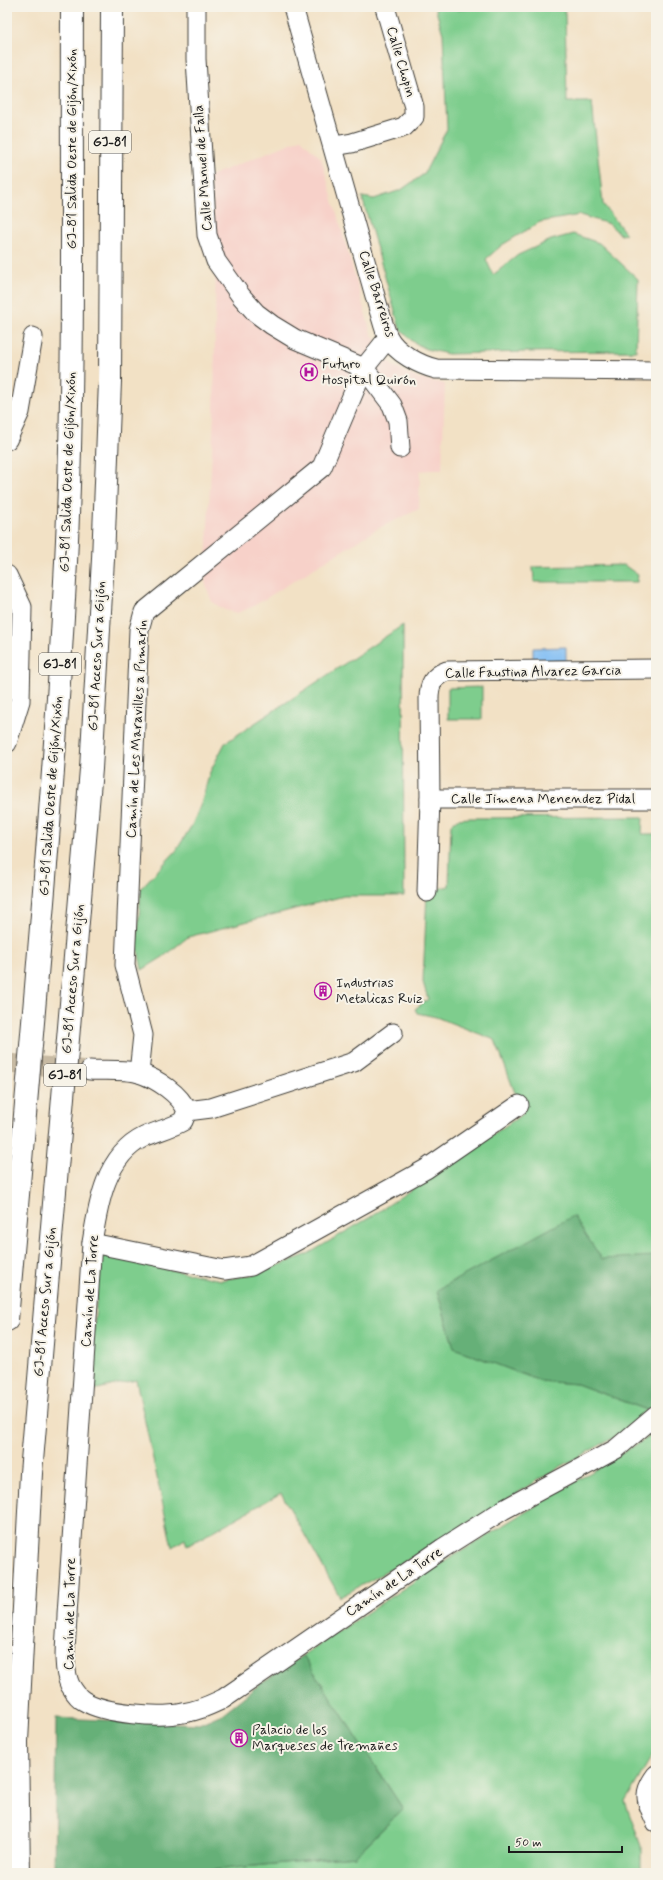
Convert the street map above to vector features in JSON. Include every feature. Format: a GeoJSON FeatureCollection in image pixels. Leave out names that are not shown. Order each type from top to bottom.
{"type":"FeatureCollection","features":[{"type":"Feature","properties":{"kind":"highway","name":"GJ-81 Salida Oeste de Gijón/Xixón"},"geometry":{"type":"LineString","coordinates":[[7,1320],[55,766],[66,559],[72,377],[72,7]]}},
{"type":"Feature","properties":{"kind":"highway","name":"GJ-81 Acceso Sur a Gijón"},"geometry":{"type":"LineString","coordinates":[[19,1873],[17,1742],[31,1473],[91,769],[108,420],[112,7]]}},
{"type":"Feature","properties":{"kind":"street","name":"Calle Manuel de Falla"},"geometry":{"type":"LineString","coordinates":[[196,7],[196,59],[207,235],[216,261],[241,296],[272,326],[296,339],[364,368]]}},
{"type":"Feature","properties":{"kind":"street","name":"Calle Barreiros"},"geometry":{"type":"LineString","coordinates":[[293,7],[388,338],[413,360],[422,365],[436,369],[656,371]]}},
{"type":"Feature","properties":{"kind":"street","name":"Calle Chopin"},"geometry":{"type":"LineString","coordinates":[[334,146],[352,143],[404,127],[414,117],[414,107],[385,7]]}},
{"type":"Feature","properties":{"kind":"street"},"geometry":{"type":"LineString","coordinates":[[7,440],[20,412],[33,337]]}},
{"type":"Feature","properties":{"kind":"street","name":"Camín de Les Maravilles a Pumarín"},"geometry":{"type":"LineString","coordinates":[[138,1073],[143,1035],[125,965],[139,630],[144,612],[169,589],[322,467],[364,368],[388,338]]}},
{"type":"Feature","properties":{"kind":"street"},"geometry":{"type":"LineString","coordinates":[[364,368],[392,405],[398,421],[400,448]]}},
{"type":"Feature","properties":{"kind":"street"},"geometry":{"type":"LineString","coordinates":[[7,575],[22,607],[20,701],[7,742]]}},
{"type":"Feature","properties":{"kind":"street","name":"Calle Faustina Alvarez Garcia"},"geometry":{"type":"LineString","coordinates":[[427,892],[430,799],[429,688],[433,679],[447,671],[656,669]]}},
{"type":"Feature","properties":{"kind":"street","name":"Calle Jimena Menendez Pidal"},"geometry":{"type":"LineString","coordinates":[[430,799],[656,799]]}},
{"type":"Feature","properties":{"kind":"street"},"geometry":{"type":"LineString","coordinates":[[90,1070],[138,1073],[160,1084],[173,1093],[184,1103],[187,1111],[211,1108],[354,1062],[393,1033]]}},
{"type":"Feature","properties":{"kind":"street"},"geometry":{"type":"LineString","coordinates":[[92,1243],[224,1270],[251,1266],[426,1169],[519,1104]]}},
{"type":"Feature","properties":{"kind":"street","name":"Camín de La Torre"},"geometry":{"type":"LineString","coordinates":[[187,1111],[183,1121],[142,1138],[123,1152],[107,1176],[96,1220],[92,1243],[67,1614],[66,1664],[70,1683],[83,1701],[106,1710],[145,1715],[182,1714],[204,1708],[223,1699],[450,1544],[503,1510],[616,1449],[656,1415]]}},
{"type":"Feature","properties":{"kind":"street"},"geometry":{"type":"LineString","coordinates":[[656,1775],[648,1786],[646,1793],[648,1803],[656,1822]]}},
{"type":"Feature","properties":{"kind":"shaded area","name":"Futuro Hospital Quirón"},"geometry":{"type":"Polygon","coordinates":[[[301,139],[321,158],[371,333],[385,357],[393,366],[414,377],[445,384],[442,469],[420,471],[419,509],[377,529],[252,607],[237,613],[225,610],[212,602],[205,582],[214,413],[216,242],[210,176],[301,139]]]}},
{"type":"Feature","properties":{"kind":"green space"},"geometry":{"type":"Polygon","coordinates":[[[498,6],[525,6],[565,10],[567,102],[592,102],[603,204],[626,234],[621,235],[609,224],[580,215],[540,222],[502,245],[486,259],[493,275],[518,255],[551,240],[573,234],[599,243],[638,279],[636,351],[448,354],[426,349],[412,341],[400,329],[362,197],[374,199],[401,190],[424,174],[447,129],[443,34],[435,7],[457,7],[458,10],[498,6]]]}},
{"type":"Feature","properties":{"kind":"green space"},"geometry":{"type":"Polygon","coordinates":[[[624,565],[638,575],[637,582],[534,582],[533,567],[624,565]]]}},
{"type":"Feature","properties":{"kind":"green space"},"geometry":{"type":"Polygon","coordinates":[[[403,625],[404,896],[344,896],[188,937],[163,957],[142,970],[137,945],[141,888],[176,851],[192,825],[201,804],[210,772],[225,743],[403,625]]]}},
{"type":"Feature","properties":{"kind":"green space"},"geometry":{"type":"Polygon","coordinates":[[[482,687],[482,719],[448,719],[448,688],[482,687]]]}},
{"type":"Feature","properties":{"kind":"green space"},"geometry":{"type":"Polygon","coordinates":[[[643,817],[642,834],[656,834],[656,1259],[437,1290],[454,1348],[540,1381],[577,1384],[647,1410],[615,1437],[560,1467],[406,1561],[340,1597],[281,1493],[187,1546],[185,1539],[172,1547],[136,1380],[89,1391],[100,1255],[221,1280],[255,1274],[306,1255],[372,1216],[523,1114],[495,1040],[436,1017],[417,1013],[415,1009],[428,999],[423,982],[427,892],[449,886],[451,824],[457,819],[470,818],[643,817]]]}},
{"type":"Feature","properties":{"kind":"green space"},"geometry":{"type":"Polygon","coordinates":[[[573,1216],[602,1259],[656,1256],[656,1405],[647,1410],[577,1384],[540,1381],[454,1348],[437,1290],[573,1216]]]}},
{"type":"Feature","properties":{"kind":"green space"},"geometry":{"type":"Polygon","coordinates":[[[655,1433],[656,1749],[625,1802],[641,1846],[641,1873],[183,1873],[355,1856],[403,1809],[303,1655],[439,1565],[655,1433]]]}},
{"type":"Feature","properties":{"kind":"green space"},"geometry":{"type":"Polygon","coordinates":[[[303,1655],[403,1809],[355,1856],[183,1873],[54,1873],[56,1718],[199,1724],[222,1714],[261,1683],[303,1655]]]}},
{"type":"Feature","properties":{"kind":"water"},"geometry":{"type":"Polygon","coordinates":[[[566,647],[566,661],[533,661],[533,648],[566,647]]]}},
{"type":"Feature","properties":{"kind":"tunnel"},"geometry":{"type":"LineString","coordinates":[[7,1063],[90,1070]]}},
{"type":"Feature","properties":{"kind":"place","name":"Futuro Hospital Quirón"},"geometry":{"type":"Point","coordinates":[309,372]}},
{"type":"Feature","properties":{"kind":"place","name":"Industrias Metalicas Ruiz"},"geometry":{"type":"Point","coordinates":[323,991]}},
{"type":"Feature","properties":{"kind":"place","name":"Palacio de los Marqueses de Tremañes"},"geometry":{"type":"Point","coordinates":[239,1738]}}]}
